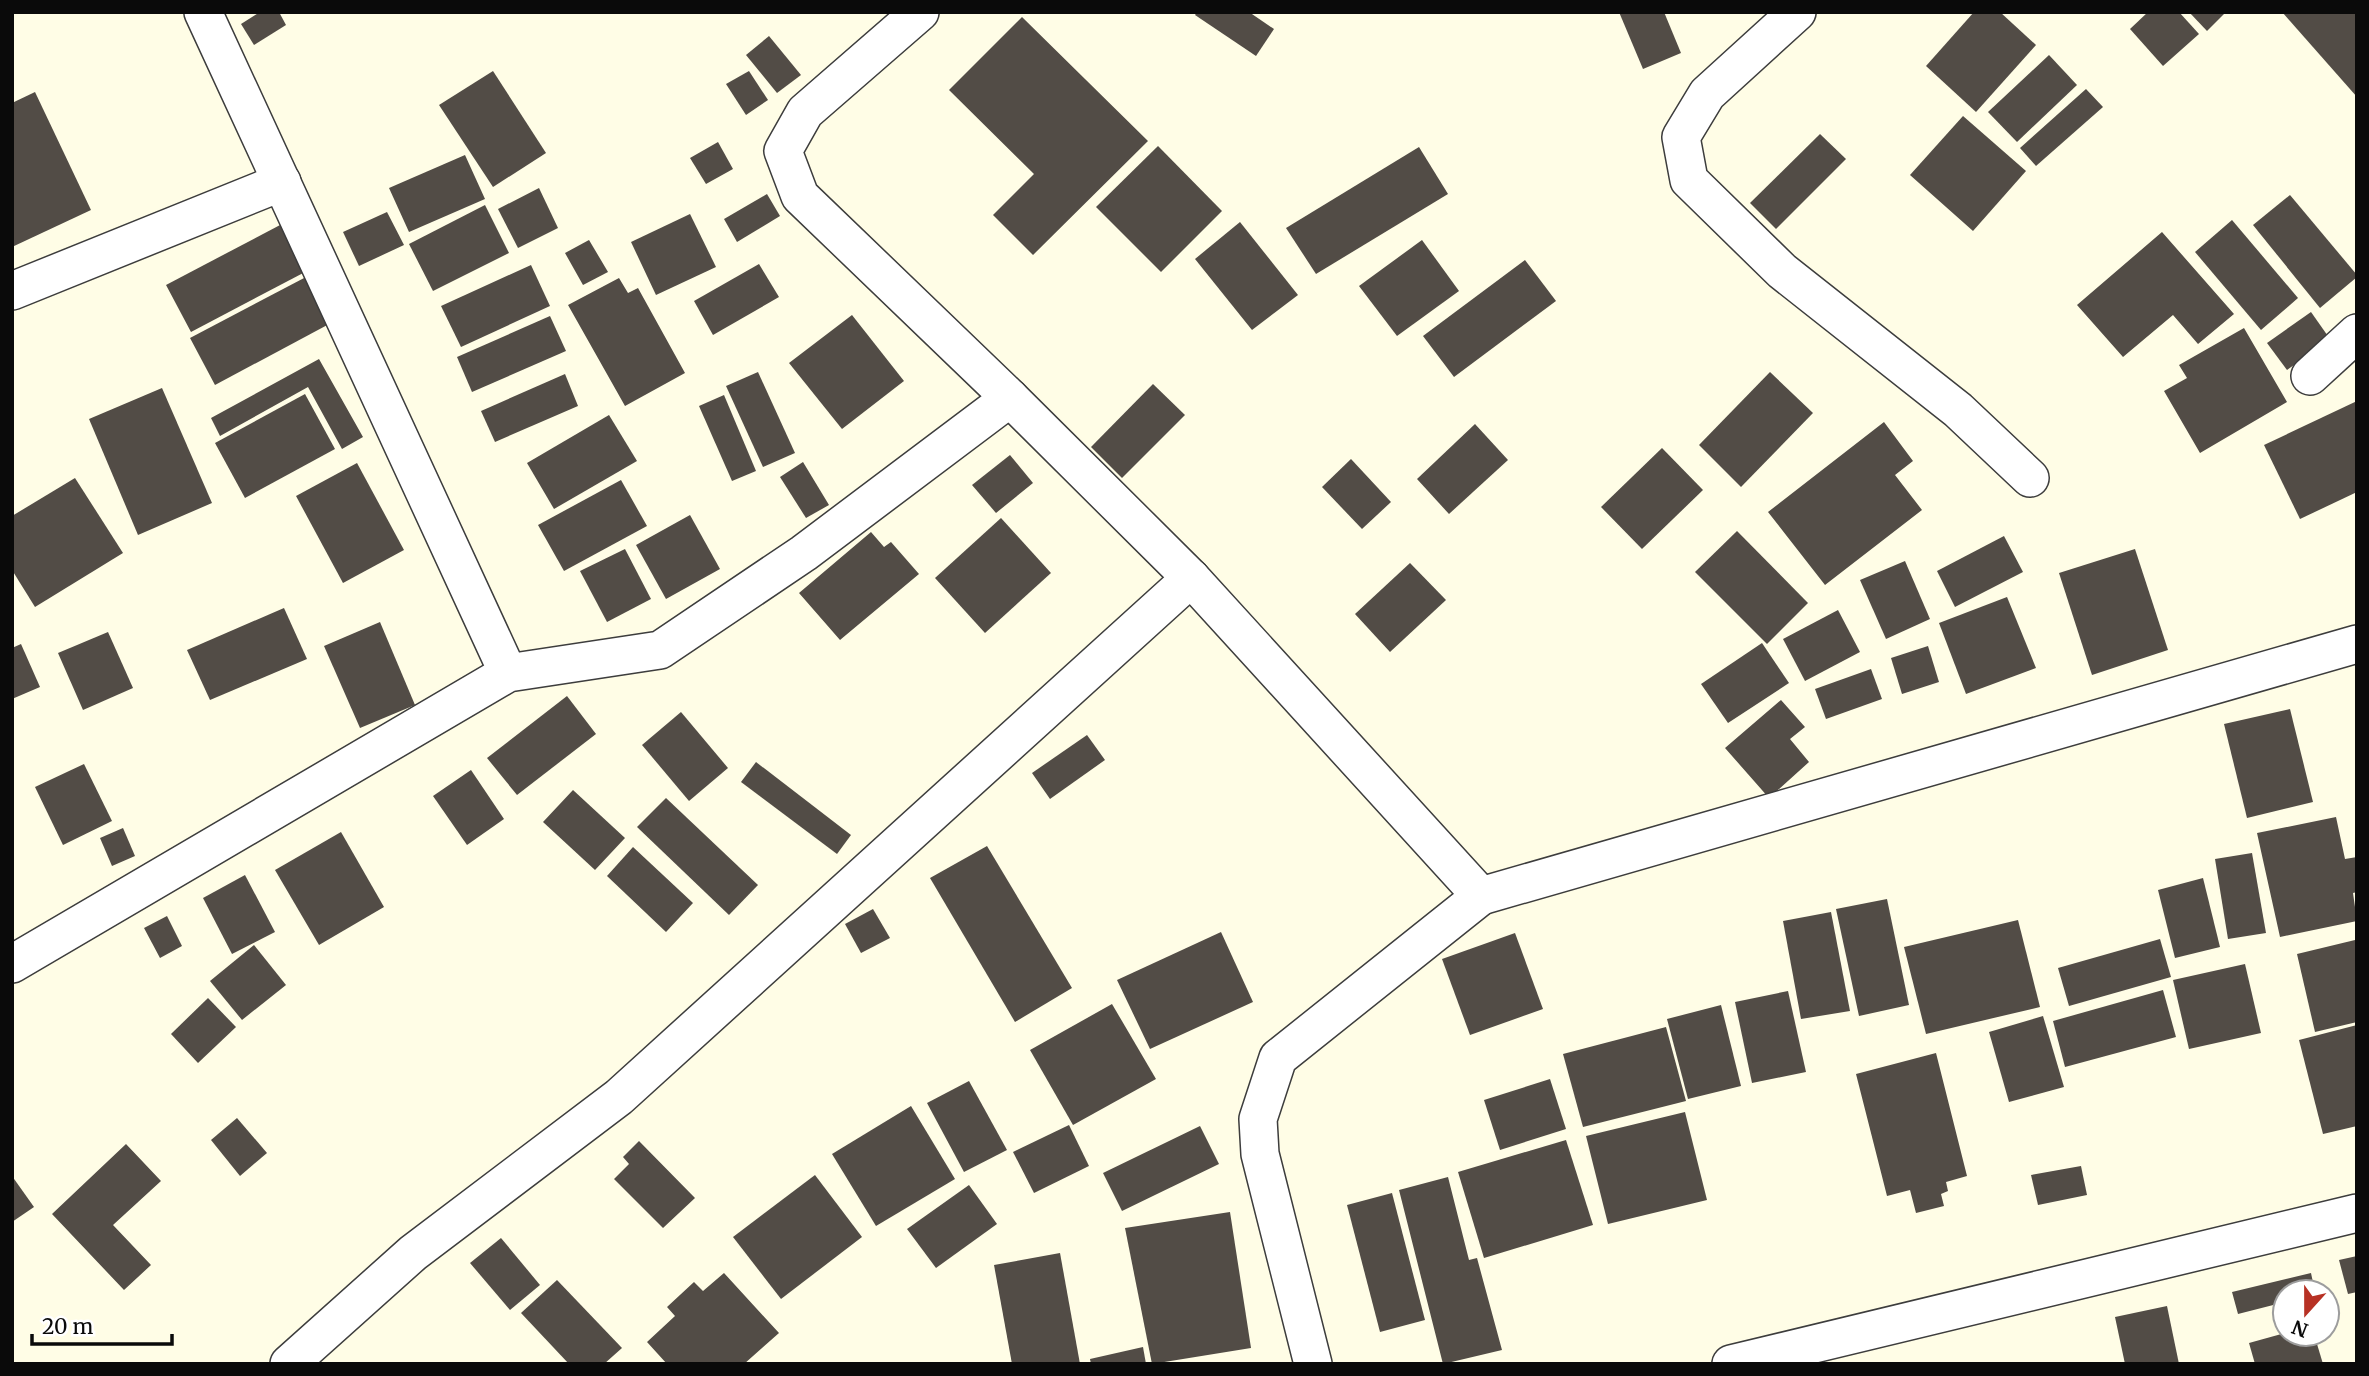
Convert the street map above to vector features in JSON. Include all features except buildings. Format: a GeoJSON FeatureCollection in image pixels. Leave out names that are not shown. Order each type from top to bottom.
{"type":"FeatureCollection","features":[{"type":"Feature","properties":{"kind":"street"},"geometry":{"type":"LineString","coordinates":[[203,12],[508,673]]}},
{"type":"Feature","properties":{"kind":"street"},"geometry":{"type":"LineString","coordinates":[[920,12],[805,112],[783,151],[800,197],[1010,398],[1191,578],[1481,897]]}},
{"type":"Feature","properties":{"kind":"street"},"geometry":{"type":"LineString","coordinates":[[1797,12],[1707,93],[1681,137],[1689,180],[1782,271],[1958,410],[2030,478]]}},
{"type":"Feature","properties":{"kind":"street"},"geometry":{"type":"LineString","coordinates":[[12,291],[282,182]]}},
{"type":"Feature","properties":{"kind":"street"},"geometry":{"type":"LineString","coordinates":[[2310,376],[2357,332]]}},
{"type":"Feature","properties":{"kind":"street"},"geometry":{"type":"LineString","coordinates":[[12,964],[508,673],[660,650],[804,553],[1010,398]]}},
{"type":"Feature","properties":{"kind":"street"},"geometry":{"type":"LineString","coordinates":[[289,1364],[413,1253],[619,1097],[1191,578]]}},
{"type":"Feature","properties":{"kind":"street"},"geometry":{"type":"LineString","coordinates":[[1313,1364],[1260,1154],[1258,1119],[1278,1058],[1481,897],[2357,644]]}},
{"type":"Feature","properties":{"kind":"street"},"geometry":{"type":"LineString","coordinates":[[1731,1364],[2357,1213]]}}]}
